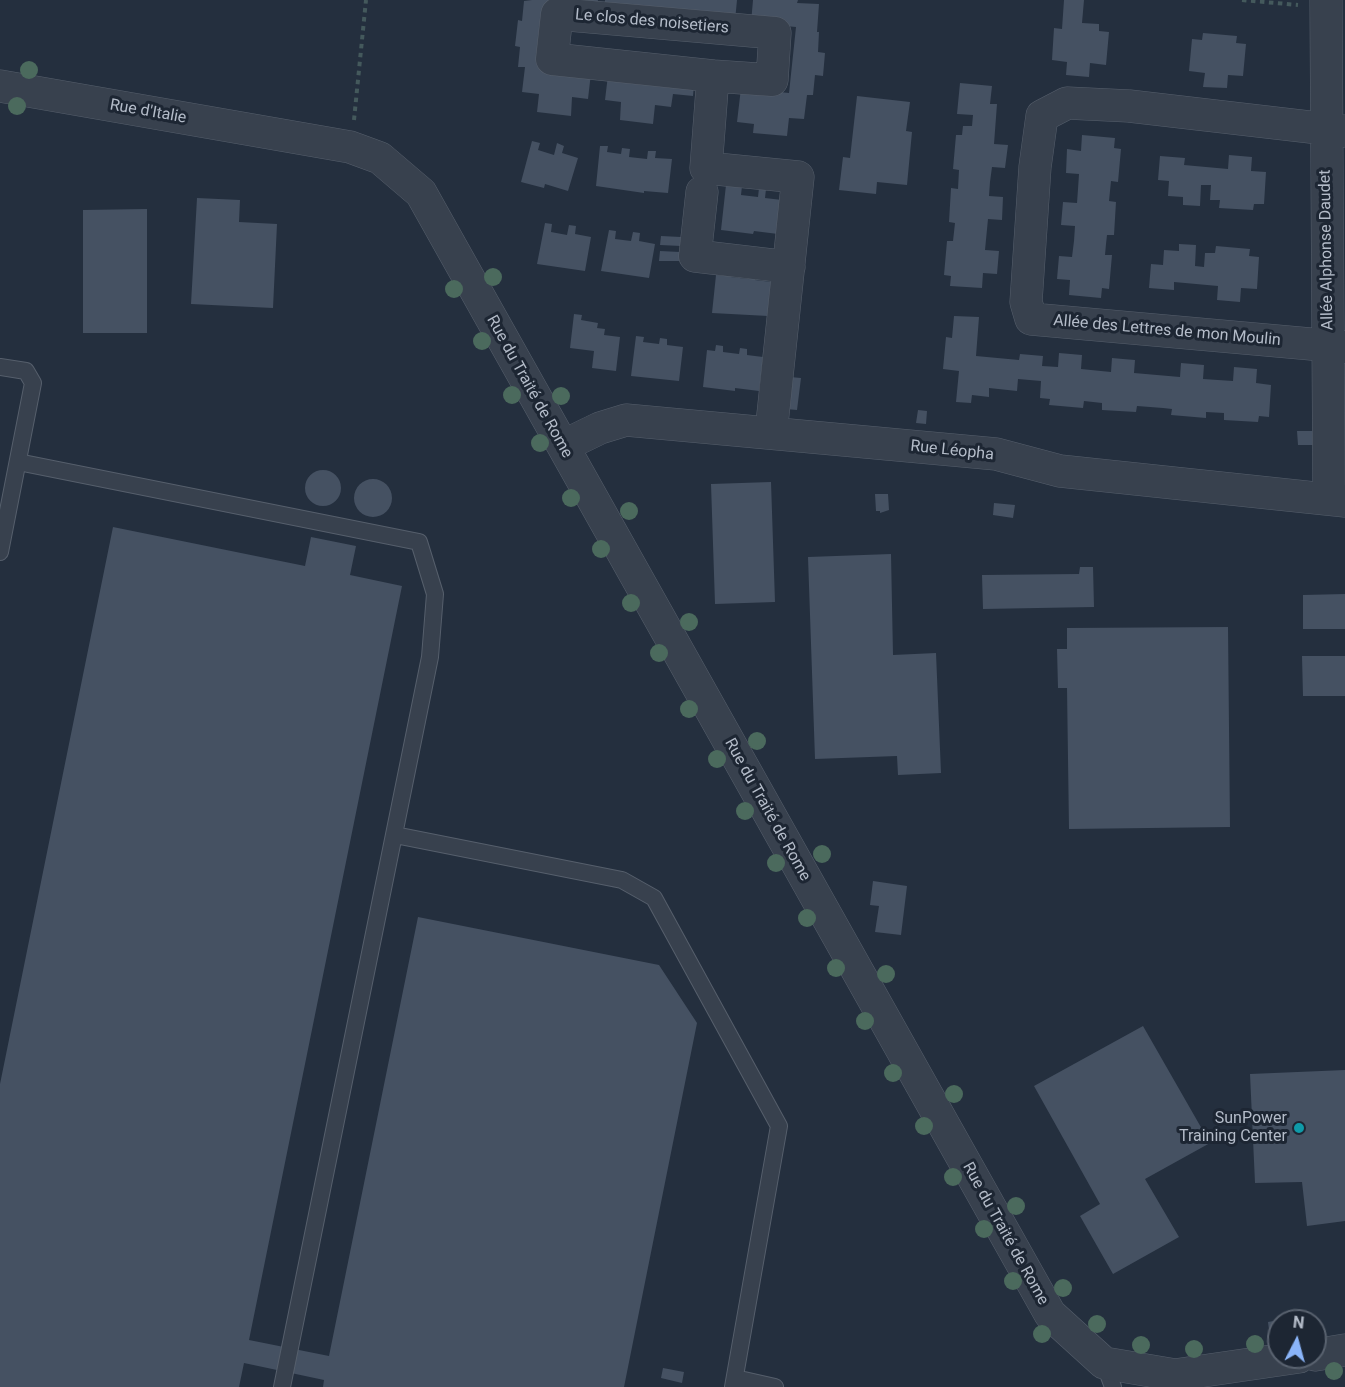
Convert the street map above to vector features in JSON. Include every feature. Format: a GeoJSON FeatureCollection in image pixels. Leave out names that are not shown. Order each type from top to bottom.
{"type":"FeatureCollection","features":[{"type":"Feature","properties":{"kind":"street","name":"Allée Alphonse Daudet"},"geometry":{"type":"LineString","coordinates":[[1326,4],[1335,130],[1337,500]]}},
{"type":"Feature","properties":{"kind":"street","name":"Le clos des noisetiers"},"geometry":{"type":"LineString","coordinates":[[557,14],[775,33],[772,80],[713,76],[552,59],[557,14]]}},
{"type":"Feature","properties":{"kind":"street"},"geometry":{"type":"LineString","coordinates":[[713,76],[706,168],[798,177],[771,434]]}},
{"type":"Feature","properties":{"kind":"street","name":"Rue d'Italie"},"geometry":{"type":"LineString","coordinates":[[0,86],[296,138]]}},
{"type":"Feature","properties":{"kind":"street","name":"Allée des Lettres de mon Moulin"},"geometry":{"type":"LineString","coordinates":[[1335,130],[1129,106],[1067,103],[1042,116],[1035,167],[1026,302],[1031,319],[1336,346]]}},
{"type":"Feature","properties":{"kind":"street","name":"Rue du Traité de Rome"},"geometry":{"type":"LineString","coordinates":[[296,138],[350,147],[380,158],[421,193],[1050,1314],[1108,1375],[1175,1375],[1267,1362]]}},
{"type":"Feature","properties":{"kind":"street"},"geometry":{"type":"LineString","coordinates":[[702,192],[695,256],[789,267]]}},
{"type":"Feature","properties":{"kind":"street","name":"Rue Léopha"},"geometry":{"type":"LineString","coordinates":[[563,446],[600,428],[626,420],[996,454],[1060,471],[1337,500]]}},
{"type":"Feature","properties":{"kind":"street"},"geometry":{"type":"LineString","coordinates":[[1327,1353],[1345,1350]]}},
{"type":"Feature","properties":{"kind":"lane"},"geometry":{"type":"LineString","coordinates":[[0,367],[26,371],[33,383],[0,552]]}},
{"type":"Feature","properties":{"kind":"lane"},"geometry":{"type":"LineString","coordinates":[[18,462],[419,542],[435,594],[431,646],[395,835],[282,1387]]}},
{"type":"Feature","properties":{"kind":"lane"},"geometry":{"type":"LineString","coordinates":[[395,835],[622,880],[654,898],[779,1126],[734,1383],[775,1387]]}},
{"type":"Feature","properties":{"kind":"path"},"geometry":{"type":"LineString","coordinates":[[350,147],[366,0]]}},
{"type":"Feature","properties":{"kind":"path"},"geometry":{"type":"LineString","coordinates":[[1242,0],[1326,4]]}},
{"type":"Feature","properties":{"kind":"building"},"geometry":{"type":"Polygon","coordinates":[[[598,0],[597,8],[548,3],[542,69],[591,73],[588,99],[572,97],[571,116],[537,112],[539,94],[522,92],[525,67],[518,67],[520,47],[515,46],[518,20],[522,21],[524,1],[598,0]]]}},
{"type":"Feature","properties":{"kind":"building"},"geometry":{"type":"Polygon","coordinates":[[[605,0],[737,0],[735,21],[604,9],[605,0]]]}},
{"type":"Feature","properties":{"kind":"building"},"geometry":{"type":"Polygon","coordinates":[[[753,0],[798,0],[797,3],[819,4],[818,52],[825,53],[823,76],[815,75],[813,95],[807,95],[804,119],[789,118],[787,136],[753,133],[754,124],[737,122],[741,88],[789,93],[796,27],[751,23],[753,0]]]}},
{"type":"Feature","properties":{"kind":"building"},"geometry":{"type":"Polygon","coordinates":[[[1064,0],[1084,0],[1082,23],[1099,24],[1099,31],[1109,32],[1106,65],[1090,63],[1089,77],[1066,75],[1067,62],[1052,60],[1054,28],[1062,29],[1064,0]]]}},
{"type":"Feature","properties":{"kind":"building"},"geometry":{"type":"Polygon","coordinates":[[[1203,33],[1237,36],[1236,43],[1246,44],[1243,76],[1228,75],[1227,88],[1203,87],[1205,73],[1189,71],[1192,39],[1202,40],[1203,33]]]}},
{"type":"Feature","properties":{"kind":"building"},"geometry":{"type":"Polygon","coordinates":[[[608,75],[694,84],[693,96],[673,94],[671,107],[655,105],[653,124],[620,120],[621,102],[605,100],[608,75]]]}},
{"type":"Feature","properties":{"kind":"building"},"geometry":{"type":"Polygon","coordinates":[[[960,83],[992,86],[990,104],[997,104],[994,144],[1008,145],[1005,168],[992,167],[990,182],[989,196],[1003,197],[1002,220],[988,219],[985,250],[999,251],[997,274],[983,273],[982,288],[950,286],[951,276],[944,275],[947,241],[953,241],[955,223],[949,222],[951,188],[958,189],[959,170],[953,169],[956,135],[962,135],[963,126],[972,126],[973,115],[957,114],[960,83]]]}},
{"type":"Feature","properties":{"kind":"building"},"geometry":{"type":"Polygon","coordinates":[[[857,96],[910,102],[906,131],[912,132],[907,185],[877,182],[876,194],[839,190],[843,157],[850,158],[857,96]]]}},
{"type":"Feature","properties":{"kind":"building"},"geometry":{"type":"Polygon","coordinates":[[[1082,135],[1115,138],[1114,148],[1121,149],[1118,182],[1111,181],[1109,201],[1116,202],[1114,235],[1107,235],[1105,255],[1112,255],[1109,289],[1102,288],[1101,298],[1069,295],[1070,280],[1057,279],[1059,256],[1072,257],[1074,241],[1075,226],[1061,225],[1063,202],[1077,203],[1079,174],[1066,173],[1067,149],[1081,151],[1082,135]]]}},
{"type":"Feature","properties":{"kind":"building"},"geometry":{"type":"Polygon","coordinates":[[[532,141],[540,143],[538,150],[554,155],[557,143],[564,146],[562,153],[578,158],[568,191],[545,184],[544,188],[521,182],[532,141]]]}},
{"type":"Feature","properties":{"kind":"building"},"geometry":{"type":"Polygon","coordinates":[[[600,146],[608,146],[607,152],[621,154],[622,148],[630,149],[629,157],[647,159],[648,151],[656,151],[655,158],[672,159],[668,193],[644,191],[644,193],[596,186],[600,146]]]}},
{"type":"Feature","properties":{"kind":"building"},"geometry":{"type":"Polygon","coordinates":[[[1229,155],[1252,157],[1251,171],[1266,172],[1264,204],[1254,204],[1253,210],[1219,208],[1220,200],[1210,200],[1211,185],[1201,185],[1200,206],[1183,205],[1183,197],[1168,196],[1169,181],[1158,180],[1160,156],[1185,158],[1184,165],[1228,169],[1229,155]]]}},
{"type":"Feature","properties":{"kind":"building"},"geometry":{"type":"Polygon","coordinates":[[[726,185],[742,186],[741,195],[758,197],[759,188],[766,189],[765,198],[782,200],[778,234],[721,230],[726,185]]]}},
{"type":"Feature","properties":{"kind":"building"},"geometry":{"type":"Polygon","coordinates":[[[197,198],[240,200],[239,222],[277,224],[273,308],[191,304],[197,198]]]}},
{"type":"Feature","properties":{"kind":"building"},"geometry":{"type":"Polygon","coordinates":[[[147,209],[147,333],[83,333],[83,210],[147,209]]]}},
{"type":"Feature","properties":{"kind":"building"},"geometry":{"type":"Polygon","coordinates":[[[545,223],[552,224],[551,232],[567,235],[569,225],[576,226],[575,234],[591,237],[585,271],[537,264],[545,223]]]}},
{"type":"Feature","properties":{"kind":"building"},"geometry":{"type":"Polygon","coordinates":[[[609,230],[616,231],[615,239],[631,241],[633,232],[640,233],[639,241],[655,244],[649,278],[601,271],[609,230]]]}},
{"type":"Feature","properties":{"kind":"building"},"geometry":{"type":"Polygon","coordinates":[[[661,236],[681,237],[681,246],[660,245],[661,236]]]}},
{"type":"Feature","properties":{"kind":"building"},"geometry":{"type":"Polygon","coordinates":[[[1179,244],[1196,245],[1195,266],[1204,267],[1205,253],[1215,253],[1216,246],[1250,249],[1249,256],[1259,257],[1257,289],[1241,288],[1240,302],[1217,300],[1218,286],[1174,282],[1174,290],[1149,288],[1151,264],[1163,265],[1164,250],[1179,251],[1179,244]]]}},
{"type":"Feature","properties":{"kind":"building"},"geometry":{"type":"Polygon","coordinates":[[[660,251],[680,252],[680,261],[659,261],[660,251]]]}},
{"type":"Feature","properties":{"kind":"building"},"geometry":{"type":"Polygon","coordinates":[[[724,271],[732,271],[731,277],[748,279],[748,273],[756,274],[755,280],[772,282],[768,316],[712,313],[716,275],[724,276],[724,271]]]}},
{"type":"Feature","properties":{"kind":"building"},"geometry":{"type":"Polygon","coordinates":[[[574,314],[582,315],[581,320],[598,323],[597,328],[605,329],[604,335],[620,337],[616,371],[592,368],[594,351],[570,348],[574,314]]]}},
{"type":"Feature","properties":{"kind":"building"},"geometry":{"type":"Polygon","coordinates":[[[954,316],[979,317],[976,356],[1019,360],[1020,354],[1043,356],[1042,366],[1058,367],[1059,353],[1082,355],[1081,369],[1111,372],[1112,358],[1135,360],[1134,373],[1180,377],[1181,363],[1204,365],[1203,379],[1233,381],[1234,367],[1257,369],[1256,383],[1271,385],[1269,417],[1259,416],[1258,422],[1224,420],[1224,413],[1206,412],[1206,418],[1171,415],[1172,409],[1137,406],[1136,412],[1102,410],[1102,403],[1084,401],[1083,408],[1049,405],[1050,399],[1040,398],[1041,381],[1018,379],[1017,391],[989,388],[989,397],[972,395],[971,403],[956,402],[959,371],[943,369],[946,337],[952,338],[954,316]]]}},
{"type":"Feature","properties":{"kind":"building"},"geometry":{"type":"Polygon","coordinates":[[[636,336],[644,337],[643,342],[659,344],[660,338],[667,339],[667,345],[683,347],[679,381],[631,376],[636,336]]]}},
{"type":"Feature","properties":{"kind":"building"},"geometry":{"type":"Polygon","coordinates":[[[716,345],[723,346],[723,352],[739,354],[740,348],[747,349],[747,355],[763,357],[759,391],[703,387],[707,350],[715,351],[716,345]]]}},
{"type":"Feature","properties":{"kind":"building"},"geometry":{"type":"Polygon","coordinates":[[[790,377],[801,378],[797,410],[786,409],[790,377]]]}},
{"type":"Feature","properties":{"kind":"building"},"geometry":{"type":"Polygon","coordinates":[[[918,410],[927,411],[926,424],[916,423],[918,410]]]}},
{"type":"Feature","properties":{"kind":"building"},"geometry":{"type":"Polygon","coordinates":[[[1297,431],[1315,431],[1316,445],[1298,445],[1297,431]]]}},
{"type":"Feature","properties":{"kind":"building"},"geometry":{"type":"Polygon","coordinates":[[[323,470],[336,475],[341,488],[336,501],[323,506],[310,501],[305,488],[310,475],[323,470]]]}},
{"type":"Feature","properties":{"kind":"building"},"geometry":{"type":"Polygon","coordinates":[[[373,479],[386,485],[392,498],[386,511],[373,517],[360,511],[354,498],[360,485],[373,479]]]}},
{"type":"Feature","properties":{"kind":"building"},"geometry":{"type":"Polygon","coordinates":[[[771,482],[775,602],[715,604],[711,484],[771,482]]]}},
{"type":"Feature","properties":{"kind":"building"},"geometry":{"type":"Polygon","coordinates":[[[875,494],[888,494],[889,510],[880,513],[876,511],[875,494]]]}},
{"type":"Feature","properties":{"kind":"building"},"geometry":{"type":"Polygon","coordinates":[[[994,503],[1015,505],[1013,518],[993,515],[994,503]]]}},
{"type":"Feature","properties":{"kind":"building"},"geometry":{"type":"Polygon","coordinates":[[[113,527],[305,566],[311,537],[356,546],[350,575],[402,586],[249,1340],[329,1356],[418,917],[659,965],[697,1023],[624,1387],[323,1387],[324,1380],[244,1363],[239,1387],[0,1387],[0,1084],[113,527]]]}},
{"type":"Feature","properties":{"kind":"building"},"geometry":{"type":"Polygon","coordinates":[[[891,554],[893,655],[936,653],[941,773],[898,775],[897,756],[815,759],[808,557],[891,554]]]}},
{"type":"Feature","properties":{"kind":"building"},"geometry":{"type":"Polygon","coordinates":[[[1080,567],[1093,567],[1094,607],[983,609],[982,575],[1079,574],[1080,567]]]}},
{"type":"Feature","properties":{"kind":"building"},"geometry":{"type":"Polygon","coordinates":[[[1345,594],[1345,629],[1303,629],[1303,595],[1345,594]]]}},
{"type":"Feature","properties":{"kind":"building"},"geometry":{"type":"Polygon","coordinates":[[[1228,627],[1230,827],[1069,829],[1067,688],[1058,688],[1057,649],[1067,649],[1067,628],[1228,627]]]}},
{"type":"Feature","properties":{"kind":"building"},"geometry":{"type":"Polygon","coordinates":[[[1302,656],[1345,656],[1345,696],[1303,696],[1302,656]]]}},
{"type":"Feature","properties":{"kind":"building"},"geometry":{"type":"Polygon","coordinates":[[[873,881],[907,886],[901,935],[875,932],[879,906],[870,905],[873,881]]]}},
{"type":"Feature","properties":{"kind":"building"},"geometry":{"type":"Polygon","coordinates":[[[1143,1026],[1210,1143],[1145,1179],[1179,1237],[1113,1274],[1080,1216],[1100,1204],[1034,1086],[1143,1026]]]}},
{"type":"Feature","properties":{"kind":"building","name":"SunPower Training Center"},"geometry":{"type":"Polygon","coordinates":[[[1345,1070],[1345,1221],[1307,1226],[1302,1182],[1255,1183],[1250,1074],[1345,1070]]]}},
{"type":"Feature","properties":{"kind":"building"},"geometry":{"type":"Polygon","coordinates":[[[663,1368],[684,1372],[682,1383],[661,1378],[663,1368]]]}},
{"type":"Feature","properties":{"kind":"place","name":"SunPower Training Center"},"geometry":{"type":"Point","coordinates":[1299,1128]}}]}
